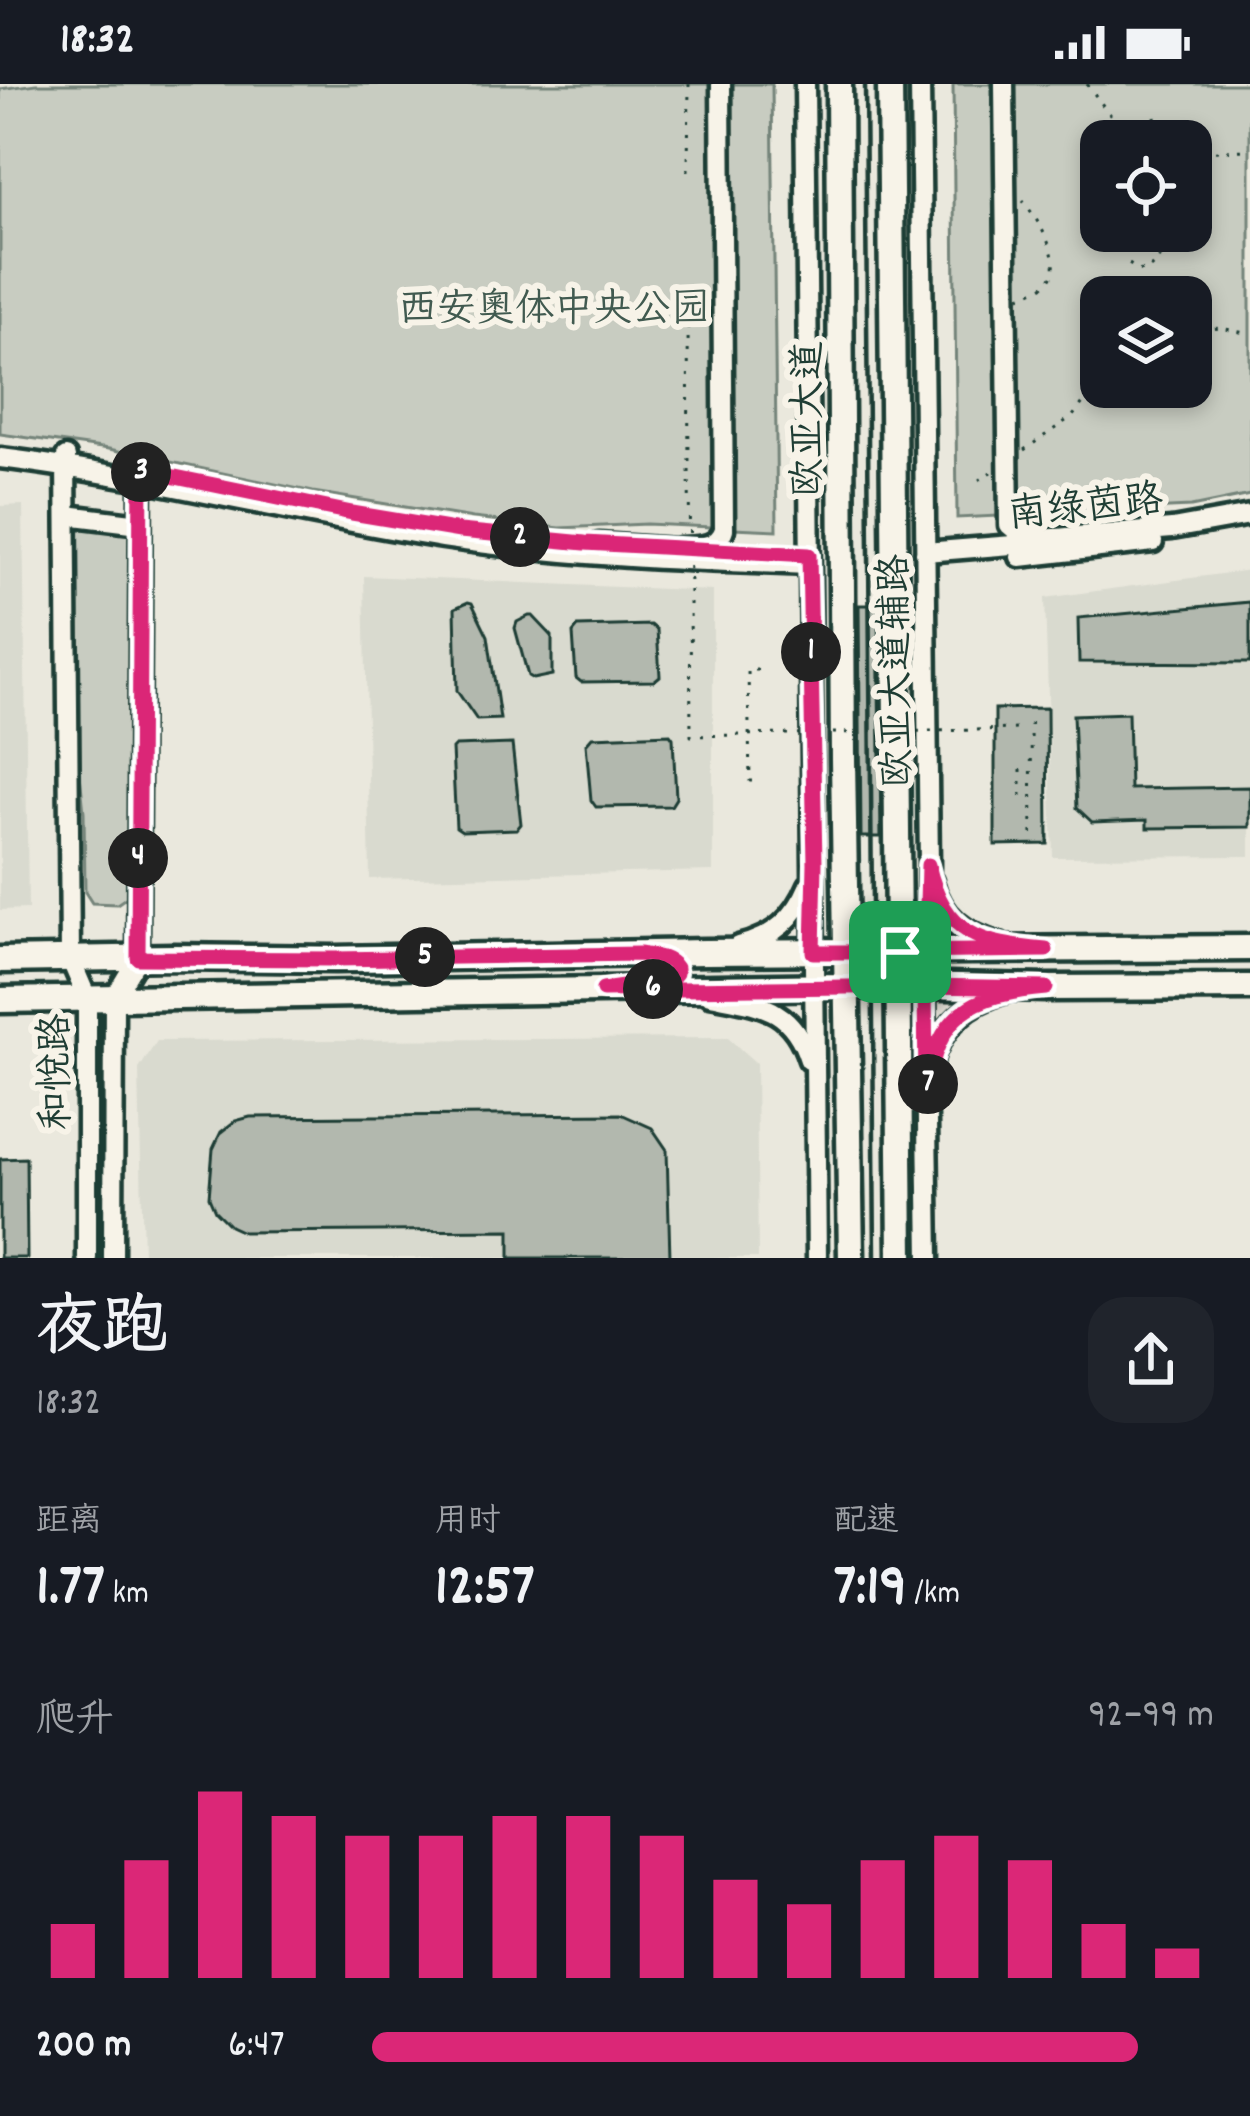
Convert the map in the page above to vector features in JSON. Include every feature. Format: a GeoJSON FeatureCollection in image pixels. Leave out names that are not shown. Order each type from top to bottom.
{"type":"FeatureCollection","features":[{"type":"Feature","properties":{"kind":"main road","name":"欧亚大道"},"geometry":{"type":"LineString","coordinates":[[839,84],[851,1258]]}},
{"type":"Feature","properties":{"kind":"main road"},"geometry":{"type":"LineString","coordinates":[[890,84],[913,952],[903,1258]]}},
{"type":"Feature","properties":{"kind":"main road"},"geometry":{"type":"LineString","coordinates":[[0,960],[1250,948]]}},
{"type":"Feature","properties":{"kind":"main road"},"geometry":{"type":"LineString","coordinates":[[1147,988],[1086,983],[1072,977],[1069,970],[1086,958],[1160,949]]}},
{"type":"Feature","properties":{"kind":"main road"},"geometry":{"type":"LineString","coordinates":[[603,990],[674,977],[673,963],[639,954]]}},
{"type":"Feature","properties":{"kind":"main road"},"geometry":{"type":"LineString","coordinates":[[0,1000],[813,986],[1250,987]]}},
{"type":"Feature","properties":{"kind":"street"},"geometry":{"type":"LineString","coordinates":[[670,548],[712,544],[724,530],[721,84]]}},
{"type":"Feature","properties":{"kind":"street","name":"欧亚大道辅路"},"geometry":{"type":"LineString","coordinates":[[805,84],[817,1258]]}},
{"type":"Feature","properties":{"kind":"street","name":"欧亚大道辅路"},"geometry":{"type":"LineString","coordinates":[[913,952],[928,865],[920,84]]}},
{"type":"Feature","properties":{"kind":"street"},"geometry":{"type":"LineString","coordinates":[[1004,84],[1009,518],[1014,530],[1030,537],[1089,535]]}},
{"type":"Feature","properties":{"kind":"street"},"geometry":{"type":"LineString","coordinates":[[0,448],[460,531],[809,560]]}},
{"type":"Feature","properties":{"kind":"street"},"geometry":{"type":"LineString","coordinates":[[0,458],[66,462]]}},
{"type":"Feature","properties":{"kind":"street","name":"和悦路"},"geometry":{"type":"LineString","coordinates":[[66,462],[70,958],[87,998],[87,1258]]}},
{"type":"Feature","properties":{"kind":"street"},"geometry":{"type":"LineString","coordinates":[[141,475],[299,513],[445,538],[683,562],[809,560]]}},
{"type":"Feature","properties":{"kind":"street"},"geometry":{"type":"LineString","coordinates":[[138,958],[141,475]]}},
{"type":"Feature","properties":{"kind":"street"},"geometry":{"type":"LineString","coordinates":[[67,514],[140,524]]}},
{"type":"Feature","properties":{"kind":"street","name":"南绿茵路"},"geometry":{"type":"LineString","coordinates":[[925,558],[1089,535],[1172,529],[1250,515]]}},
{"type":"Feature","properties":{"kind":"street","name":"南绿茵路"},"geometry":{"type":"LineString","coordinates":[[925,558],[1061,554],[1250,526]]}},
{"type":"Feature","properties":{"kind":"street"},"geometry":{"type":"LineString","coordinates":[[705,952],[763,939],[784,925],[801,904],[815,863]]}},
{"type":"Feature","properties":{"kind":"street"},"geometry":{"type":"LineString","coordinates":[[928,865],[943,909],[967,931],[999,943],[1046,950]]}},
{"type":"Feature","properties":{"kind":"street","name":"和悦路"},"geometry":{"type":"LineString","coordinates":[[113,1258],[114,998],[138,958]]}},
{"type":"Feature","properties":{"kind":"street"},"geometry":{"type":"LineString","coordinates":[[913,985],[926,1092],[929,1258]]}},
{"type":"Feature","properties":{"kind":"street"},"geometry":{"type":"LineString","coordinates":[[926,1092],[932,1058],[950,1024],[1001,993],[1046,988]]}},
{"type":"Feature","properties":{"kind":"street"},"geometry":{"type":"LineString","coordinates":[[670,989],[756,1005],[778,1014],[802,1039],[814,1089]]}},
{"type":"Feature","properties":{"kind":"street"},"geometry":{"type":"LineString","coordinates":[[903,1258],[928,1193]]}},
{"type":"Feature","properties":{"kind":"path"},"geometry":{"type":"LineString","coordinates":[[688,84],[688,172]]}},
{"type":"Feature","properties":{"kind":"path"},"geometry":{"type":"LineString","coordinates":[[1087,84],[1115,120]]}},
{"type":"Feature","properties":{"kind":"path"},"geometry":{"type":"LineString","coordinates":[[1155,116],[1155,120]]}},
{"type":"Feature","properties":{"kind":"path"},"geometry":{"type":"LineString","coordinates":[[1212,151],[1250,150]]}},
{"type":"Feature","properties":{"kind":"path"},"geometry":{"type":"LineString","coordinates":[[1006,299],[1039,289],[1053,273],[1052,253],[1016,194]]}},
{"type":"Feature","properties":{"kind":"path"},"geometry":{"type":"LineString","coordinates":[[1130,264],[1146,271],[1162,252]]}},
{"type":"Feature","properties":{"kind":"path"},"geometry":{"type":"LineString","coordinates":[[688,326],[691,736],[1021,729]]}},
{"type":"Feature","properties":{"kind":"path"},"geometry":{"type":"LineString","coordinates":[[1212,329],[1250,334]]}},
{"type":"Feature","properties":{"kind":"path"},"geometry":{"type":"LineString","coordinates":[[980,480],[1080,407]]}},
{"type":"Feature","properties":{"kind":"path"},"geometry":{"type":"LineString","coordinates":[[758,670],[748,670],[749,781],[759,781]]}},
{"type":"Feature","properties":{"kind":"path"},"geometry":{"type":"LineString","coordinates":[[1031,723],[1032,840]]}},
{"type":"Feature","properties":{"kind":"path"},"geometry":{"type":"LineString","coordinates":[[1021,770],[1021,799]]}},
{"type":"Feature","properties":{"kind":"path"},"geometry":{"type":"LineString","coordinates":[[1021,783],[1032,783]]}},
{"type":"Feature","properties":{"kind":"shaded area"},"geometry":{"type":"Polygon","coordinates":[[[23,505],[28,909],[0,910],[0,506],[23,505]]]}},
{"type":"Feature","properties":{"kind":"shaded area"},"geometry":{"type":"Polygon","coordinates":[[[1250,570],[1250,856],[1053,857],[1045,598],[1250,570]]]}},
{"type":"Feature","properties":{"kind":"shaded area"},"geometry":{"type":"Polygon","coordinates":[[[364,576],[713,591],[713,871],[370,879],[364,576]]]}},
{"type":"Feature","properties":{"kind":"shaded area"},"geometry":{"type":"Polygon","coordinates":[[[728,1038],[756,1063],[758,1258],[143,1258],[139,1069],[157,1041],[728,1038]]]}},
{"type":"Feature","properties":{"kind":"green space","name":"西安奥体中央公园"},"geometry":{"type":"Polygon","coordinates":[[[36,84],[772,84],[777,530],[646,524],[560,528],[473,518],[313,492],[109,449],[0,434],[0,89],[36,84]]]}},
{"type":"Feature","properties":{"kind":"green space"},"geometry":{"type":"Polygon","coordinates":[[[953,84],[1250,84],[1250,495],[1191,507],[957,518],[953,84]]]}},
{"type":"Feature","properties":{"kind":"green space"},"geometry":{"type":"Polygon","coordinates":[[[83,524],[125,529],[131,536],[133,751],[127,897],[117,904],[92,903],[85,892],[77,746],[76,532],[83,524]]]}},
{"type":"Feature","properties":{"kind":"building"},"geometry":{"type":"Polygon","coordinates":[[[468,602],[488,636],[500,719],[477,720],[457,691],[455,608],[468,602]]]}},
{"type":"Feature","properties":{"kind":"building"},"geometry":{"type":"Polygon","coordinates":[[[1250,602],[1250,663],[1079,662],[1078,618],[1250,602]]]}},
{"type":"Feature","properties":{"kind":"building"},"geometry":{"type":"Polygon","coordinates":[[[859,605],[878,605],[881,837],[861,837],[859,605]]]}},
{"type":"Feature","properties":{"kind":"building"},"geometry":{"type":"Polygon","coordinates":[[[529,616],[552,636],[552,675],[528,676],[515,628],[529,616]]]}},
{"type":"Feature","properties":{"kind":"building"},"geometry":{"type":"Polygon","coordinates":[[[651,625],[657,630],[660,676],[654,681],[581,682],[576,678],[573,633],[578,627],[651,625]]]}},
{"type":"Feature","properties":{"kind":"building"},"geometry":{"type":"Polygon","coordinates":[[[1047,708],[1048,844],[995,845],[995,709],[1047,708]]]}},
{"type":"Feature","properties":{"kind":"building"},"geometry":{"type":"Polygon","coordinates":[[[1128,713],[1130,789],[1250,787],[1250,827],[1147,828],[1147,820],[1092,822],[1077,808],[1073,715],[1128,713]]]}},
{"type":"Feature","properties":{"kind":"building"},"geometry":{"type":"Polygon","coordinates":[[[670,734],[676,798],[671,806],[596,807],[591,800],[586,744],[592,737],[670,734]]]}},
{"type":"Feature","properties":{"kind":"building"},"geometry":{"type":"Polygon","coordinates":[[[512,744],[521,824],[517,829],[462,831],[456,827],[452,749],[512,744]]]}},
{"type":"Feature","properties":{"kind":"building"},"geometry":{"type":"Polygon","coordinates":[[[621,1114],[652,1128],[667,1150],[670,1258],[510,1258],[510,1230],[243,1232],[215,1211],[209,1197],[213,1149],[221,1132],[250,1117],[621,1114]]]}},
{"type":"Feature","properties":{"kind":"building"},"geometry":{"type":"Polygon","coordinates":[[[26,1158],[27,1258],[0,1258],[0,1159],[26,1158]]]}},
{"type":"Feature","properties":{"kind":"railway"},"geometry":{"type":"LineString","coordinates":[[865,84],[875,1258]]}},
{"type":"Feature","properties":{"kind":"route"},"geometry":{"type":"LineString","coordinates":[[900,952],[813,952],[809,555],[704,552],[460,531],[141,470],[138,958],[639,954],[673,963],[674,977],[603,990],[925,986],[926,1092],[932,1058],[950,1024],[1001,993],[1046,988],[925,986],[926,951],[928,865],[935,892],[953,921],[982,938],[1046,950],[926,951],[900,952]]}}]}
